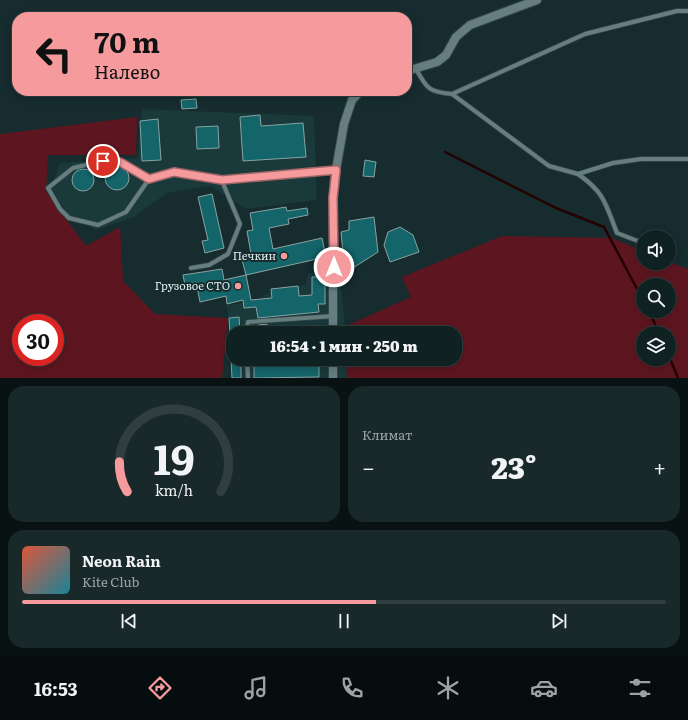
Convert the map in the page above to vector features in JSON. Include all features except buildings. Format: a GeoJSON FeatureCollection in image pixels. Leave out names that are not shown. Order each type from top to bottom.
{"type":"FeatureCollection","features":[{"type":"Feature","properties":{"kind":"street"},"geometry":{"type":"LineString","coordinates":[[412,70],[437,62],[446,55],[456,37],[470,25],[537,0]]}},
{"type":"Feature","properties":{"kind":"street"},"geometry":{"type":"LineString","coordinates":[[334,326],[333,198],[344,124],[352,100],[356,96]]}},
{"type":"Feature","properties":{"kind":"street"},"geometry":{"type":"LineString","coordinates":[[333,366],[333,378]]}},
{"type":"Feature","properties":{"kind":"lane"},"geometry":{"type":"LineString","coordinates":[[452,94],[585,34],[677,11],[688,11]]}},
{"type":"Feature","properties":{"kind":"lane"},"geometry":{"type":"LineString","coordinates":[[416,69],[425,84],[435,92],[452,94],[549,166],[578,174],[595,185],[602,195],[617,233],[636,240]]}},
{"type":"Feature","properties":{"kind":"lane"},"geometry":{"type":"LineString","coordinates":[[578,174],[613,163],[634,160],[688,158]]}},
{"type":"Feature","properties":{"kind":"lane"},"geometry":{"type":"LineString","coordinates":[[149,179],[120,162],[103,161],[73,168],[48,188],[60,209],[69,218],[98,225],[126,212],[149,179],[174,172],[222,180],[336,170]]}},
{"type":"Feature","properties":{"kind":"lane"},"geometry":{"type":"LineString","coordinates":[[191,268],[209,265],[228,254],[240,224],[222,180]]}},
{"type":"Feature","properties":{"kind":"lane"},"geometry":{"type":"LineString","coordinates":[[247,326],[248,322],[334,316]]}},
{"type":"Feature","properties":{"kind":"lane"},"geometry":{"type":"LineString","coordinates":[[247,366],[248,378]]}},
{"type":"Feature","properties":{"kind":"shaded area"},"geometry":{"type":"Polygon","coordinates":[[[142,109],[314,116],[317,200],[246,209],[211,186],[167,193],[134,217],[96,230],[68,214],[50,190],[60,163],[138,158],[142,109]]]}},
{"type":"Feature","properties":{"kind":"shaded area"},"geometry":{"type":"Polygon","coordinates":[[[137,117],[136,155],[48,155],[46,192],[86,246],[120,227],[123,281],[155,314],[228,318],[222,378],[0,378],[0,134],[137,117]]]}},
{"type":"Feature","properties":{"kind":"shaded area"},"geometry":{"type":"Polygon","coordinates":[[[502,236],[612,238],[636,248],[636,270],[676,270],[676,265],[688,269],[688,378],[347,378],[346,366],[462,366],[462,326],[346,326],[411,297],[402,277],[502,236]]]}},
{"type":"Feature","properties":{"kind":"shaded area"},"geometry":{"type":"Polygon","coordinates":[[[339,269],[345,326],[229,326],[227,305],[255,301],[275,289],[306,285],[308,274],[339,269]]]}},
{"type":"Feature","properties":{"kind":"shaded area"},"geometry":{"type":"Polygon","coordinates":[[[232,366],[346,366],[347,378],[233,378],[232,366]]]}},
{"type":"Feature","properties":{"kind":"waterway"},"geometry":{"type":"LineString","coordinates":[[445,152],[556,208],[604,227],[636,287]]}},
{"type":"Feature","properties":{"kind":"waterway"},"geometry":{"type":"LineString","coordinates":[[652,318],[656,326]]}},
{"type":"Feature","properties":{"kind":"waterway"},"geometry":{"type":"LineString","coordinates":[[673,366],[678,378]]}},
{"type":"Feature","properties":{"kind":"place","name":"Печкин"},"geometry":{"type":"Point","coordinates":[284,256]}},
{"type":"Feature","properties":{"kind":"place","name":"Грузовое СТО"},"geometry":{"type":"Point","coordinates":[238,286]}},
{"type":"Feature","properties":{"kind":"route"},"geometry":{"type":"LineString","coordinates":[[103,161],[120,162],[149,179],[174,172],[222,180],[336,170],[333,198],[334,267]]}}]}
